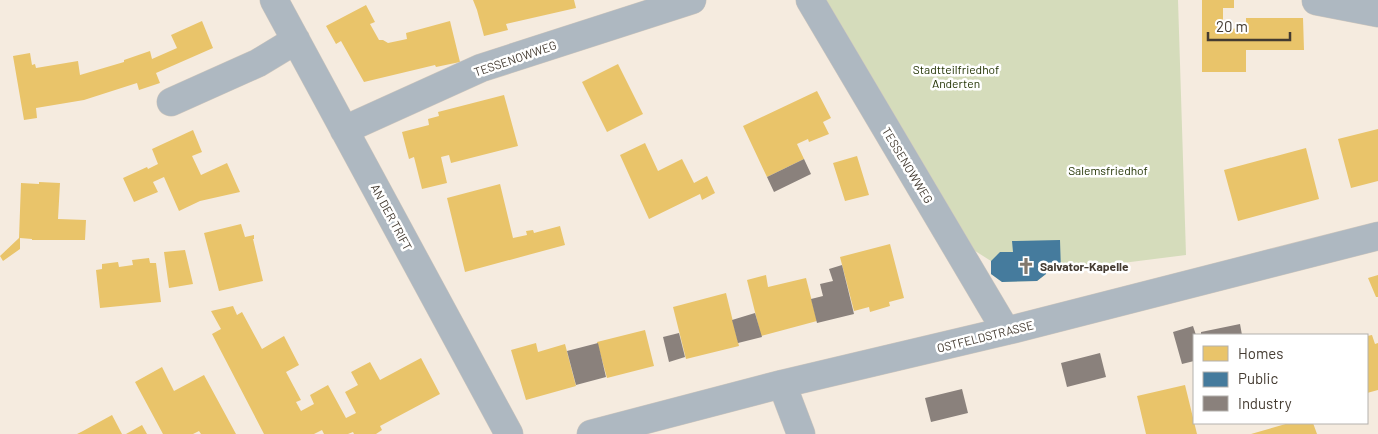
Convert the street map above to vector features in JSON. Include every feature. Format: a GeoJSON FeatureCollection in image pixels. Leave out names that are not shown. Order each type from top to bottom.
{"type":"FeatureCollection","features":[{"type":"Feature","properties":{"kind":"street","name":"AN DER TRIFT"},"geometry":{"type":"LineString","coordinates":[[274,0],[509,434]]}},
{"type":"Feature","properties":{"kind":"street","name":"TESSENOWWEG"},"geometry":{"type":"LineString","coordinates":[[344,130],[482,68],[692,0]]}},
{"type":"Feature","properties":{"kind":"street","name":"TESSENOWWEG"},"geometry":{"type":"LineString","coordinates":[[810,0],[1006,331]]}},
{"type":"Feature","properties":{"kind":"street"},"geometry":{"type":"LineString","coordinates":[[1316,1],[1378,13]]}},
{"type":"Feature","properties":{"kind":"street"},"geometry":{"type":"LineString","coordinates":[[171,102],[258,63],[296,40]]}},
{"type":"Feature","properties":{"kind":"street","name":"OSTFELDSTRASSE"},"geometry":{"type":"LineString","coordinates":[[591,434],[782,384],[1006,331],[1378,236]]}},
{"type":"Feature","properties":{"kind":"street"},"geometry":{"type":"LineString","coordinates":[[782,384],[801,434]]}},
{"type":"Feature","properties":{"kind":"green space"},"geometry":{"type":"Polygon","coordinates":[[[822,0],[1178,0],[1186,255],[1046,271],[1046,274],[1037,281],[1002,282],[991,274],[991,261],[972,249],[822,0]]]}},
{"type":"Feature","properties":{"kind":"building: Homes"},"geometry":{"type":"Polygon","coordinates":[[[473,0],[574,0],[576,8],[506,24],[508,30],[484,36],[473,0]]]}},
{"type":"Feature","properties":{"kind":"building: Homes"},"geometry":{"type":"Polygon","coordinates":[[[1202,0],[1234,0],[1234,8],[1223,8],[1223,29],[1246,28],[1246,18],[1303,18],[1304,50],[1246,50],[1246,72],[1202,72],[1202,0]]]}},
{"type":"Feature","properties":{"kind":"building: Homes"},"geometry":{"type":"Polygon","coordinates":[[[366,5],[375,22],[370,24],[379,40],[388,43],[407,39],[406,33],[450,21],[460,62],[436,67],[435,65],[364,82],[341,41],[336,44],[326,26],[366,5]]]}},
{"type":"Feature","properties":{"kind":"building: Homes"},"geometry":{"type":"Polygon","coordinates":[[[202,21],[213,48],[156,73],[160,83],[139,90],[137,83],[84,100],[36,108],[37,118],[24,120],[13,56],[30,53],[32,65],[35,64],[36,68],[78,61],[80,75],[124,62],[124,60],[150,51],[152,59],[177,48],[171,35],[202,21]]]}},
{"type":"Feature","properties":{"kind":"building: Homes"},"geometry":{"type":"Polygon","coordinates":[[[618,64],[643,114],[607,132],[582,82],[618,64]]]}},
{"type":"Feature","properties":{"kind":"building: Homes"},"geometry":{"type":"Polygon","coordinates":[[[817,91],[831,118],[823,122],[829,134],[809,142],[808,139],[797,144],[804,159],[767,177],[743,126],[817,91]]]}},
{"type":"Feature","properties":{"kind":"building: Homes"},"geometry":{"type":"Polygon","coordinates":[[[504,95],[518,146],[451,163],[449,155],[441,157],[447,183],[422,189],[414,157],[409,159],[402,132],[429,125],[428,119],[439,116],[438,112],[504,95]]]}},
{"type":"Feature","properties":{"kind":"building: Homes"},"geometry":{"type":"Polygon","coordinates":[[[1378,129],[1378,181],[1351,188],[1338,139],[1378,129]]]}},
{"type":"Feature","properties":{"kind":"building: Homes"},"geometry":{"type":"Polygon","coordinates":[[[193,130],[202,152],[192,156],[201,175],[227,163],[240,192],[200,201],[179,211],[164,177],[153,182],[158,192],[134,202],[123,178],[158,164],[152,149],[193,130]]]}},
{"type":"Feature","properties":{"kind":"building: Homes"},"geometry":{"type":"Polygon","coordinates":[[[645,143],[658,171],[682,159],[694,183],[707,176],[715,193],[702,200],[700,194],[649,219],[620,155],[645,143]]]}},
{"type":"Feature","properties":{"kind":"building: Homes"},"geometry":{"type":"Polygon","coordinates":[[[1306,148],[1319,199],[1238,221],[1224,170],[1306,148]]]}},
{"type":"Feature","properties":{"kind":"building: Homes"},"geometry":{"type":"Polygon","coordinates":[[[857,156],[869,195],[845,201],[833,163],[857,156]]]}},
{"type":"Feature","properties":{"kind":"building: Homes"},"geometry":{"type":"Polygon","coordinates":[[[39,182],[60,183],[58,219],[86,220],[85,240],[32,240],[20,238],[20,249],[3,261],[0,256],[19,238],[21,183],[39,184],[39,182]]]}},
{"type":"Feature","properties":{"kind":"building: Homes"},"geometry":{"type":"Polygon","coordinates":[[[500,184],[513,238],[527,235],[526,231],[533,230],[534,233],[560,226],[565,245],[465,272],[447,198],[500,184]]]}},
{"type":"Feature","properties":{"kind":"building: Homes"},"geometry":{"type":"Polygon","coordinates":[[[241,224],[245,237],[254,235],[253,239],[263,281],[219,291],[204,233],[241,224]]]}},
{"type":"Feature","properties":{"kind":"building: Homes"},"geometry":{"type":"Polygon","coordinates":[[[890,244],[904,298],[889,302],[890,306],[870,312],[869,307],[854,311],[840,257],[890,244]]]}},
{"type":"Feature","properties":{"kind":"building: Homes"},"geometry":{"type":"Polygon","coordinates":[[[185,250],[193,284],[169,288],[164,252],[185,250]]]}},
{"type":"Feature","properties":{"kind":"building: Homes"},"geometry":{"type":"Polygon","coordinates":[[[149,258],[150,263],[156,263],[161,302],[100,308],[96,270],[102,269],[102,264],[118,262],[119,267],[133,265],[132,260],[149,258]]]}},
{"type":"Feature","properties":{"kind":"building: Homes"},"geometry":{"type":"Polygon","coordinates":[[[766,275],[768,287],[806,278],[817,321],[761,336],[747,280],[766,275]]]}},
{"type":"Feature","properties":{"kind":"building: Homes"},"geometry":{"type":"Polygon","coordinates":[[[1378,275],[1378,297],[1376,297],[1368,278],[1378,275]]]}},
{"type":"Feature","properties":{"kind":"building: Homes"},"geometry":{"type":"Polygon","coordinates":[[[726,293],[739,346],[686,359],[673,307],[726,293]]]}},
{"type":"Feature","properties":{"kind":"building: Homes"},"geometry":{"type":"Polygon","coordinates":[[[233,306],[237,315],[242,312],[262,349],[284,336],[299,365],[286,372],[301,400],[296,402],[301,411],[314,404],[310,395],[328,385],[346,418],[356,413],[345,392],[358,385],[351,372],[370,362],[380,380],[421,358],[440,394],[380,426],[382,430],[376,434],[354,434],[353,432],[348,434],[324,434],[322,430],[314,434],[264,434],[212,334],[221,329],[211,311],[233,306]]]}},
{"type":"Feature","properties":{"kind":"building: Homes"},"geometry":{"type":"Polygon","coordinates":[[[645,330],[654,366],[607,378],[597,342],[645,330]]]}},
{"type":"Feature","properties":{"kind":"building: Homes"},"geometry":{"type":"Polygon","coordinates":[[[1372,335],[1375,344],[1378,343],[1378,390],[1368,393],[1368,336],[1372,335]]]}},
{"type":"Feature","properties":{"kind":"building: Homes"},"geometry":{"type":"Polygon","coordinates":[[[536,343],[538,352],[565,344],[576,386],[526,400],[511,350],[536,343]]]}},
{"type":"Feature","properties":{"kind":"building: Homes"},"geometry":{"type":"Polygon","coordinates":[[[162,367],[174,391],[204,375],[236,434],[201,434],[199,431],[193,434],[163,434],[135,382],[162,367]]]}},
{"type":"Feature","properties":{"kind":"building: Homes"},"geometry":{"type":"Polygon","coordinates":[[[1185,385],[1193,424],[1197,434],[1146,434],[1137,396],[1185,385]]]}},
{"type":"Feature","properties":{"kind":"building: Homes"},"geometry":{"type":"Polygon","coordinates":[[[112,415],[122,434],[77,434],[83,431],[112,415]]]}},
{"type":"Feature","properties":{"kind":"building: Homes"},"geometry":{"type":"Polygon","coordinates":[[[1286,424],[1313,424],[1317,434],[1251,434],[1286,424]]]}},
{"type":"Feature","properties":{"kind":"building: Homes"},"geometry":{"type":"Polygon","coordinates":[[[142,425],[147,434],[126,434],[142,425]]]}},
{"type":"Feature","properties":{"kind":"building: Public","name":"Salvator-Kapelle"},"geometry":{"type":"Polygon","coordinates":[[[1060,240],[1061,271],[1046,271],[1046,274],[1037,281],[1002,282],[991,274],[991,261],[1000,252],[1013,252],[1012,241],[1060,240]]]}},
{"type":"Feature","properties":{"kind":"building: Industry"},"geometry":{"type":"Polygon","coordinates":[[[804,159],[811,174],[774,192],[767,177],[804,159]]]}},
{"type":"Feature","properties":{"kind":"building: Industry"},"geometry":{"type":"Polygon","coordinates":[[[842,265],[854,314],[817,323],[811,299],[823,296],[820,284],[833,281],[829,269],[842,265]]]}},
{"type":"Feature","properties":{"kind":"building: Industry"},"geometry":{"type":"Polygon","coordinates":[[[755,313],[762,337],[738,343],[732,320],[755,313]]]}},
{"type":"Feature","properties":{"kind":"building: Industry"},"geometry":{"type":"Polygon","coordinates":[[[1240,324],[1242,334],[1201,334],[1201,332],[1240,324]]]}},
{"type":"Feature","properties":{"kind":"building: Industry"},"geometry":{"type":"Polygon","coordinates":[[[1193,326],[1196,334],[1193,334],[1193,361],[1182,364],[1173,332],[1193,326]]]}},
{"type":"Feature","properties":{"kind":"building: Industry"},"geometry":{"type":"Polygon","coordinates":[[[679,333],[685,357],[669,362],[663,337],[679,333]]]}},
{"type":"Feature","properties":{"kind":"building: Industry"},"geometry":{"type":"Polygon","coordinates":[[[598,343],[606,377],[576,385],[567,351],[598,343]]]}},
{"type":"Feature","properties":{"kind":"building: Industry"},"geometry":{"type":"Polygon","coordinates":[[[1100,353],[1106,377],[1067,387],[1061,363],[1100,353]]]}},
{"type":"Feature","properties":{"kind":"building: Industry"},"geometry":{"type":"Polygon","coordinates":[[[962,389],[968,413],[931,422],[925,398],[962,389]]]}},
{"type":"Feature","properties":{"kind":"place","name":"Salvator-Kapelle"},"geometry":{"type":"Point","coordinates":[1026,266]}},
{"type":"Feature","properties":{"kind":"park label","name":"Stadtteilfriedhof Anderten"},"geometry":{"type":"Point","coordinates":[956,76]}},
{"type":"Feature","properties":{"kind":"park label","name":"Salemsfriedhof"},"geometry":{"type":"Point","coordinates":[1108,170]}}]}
